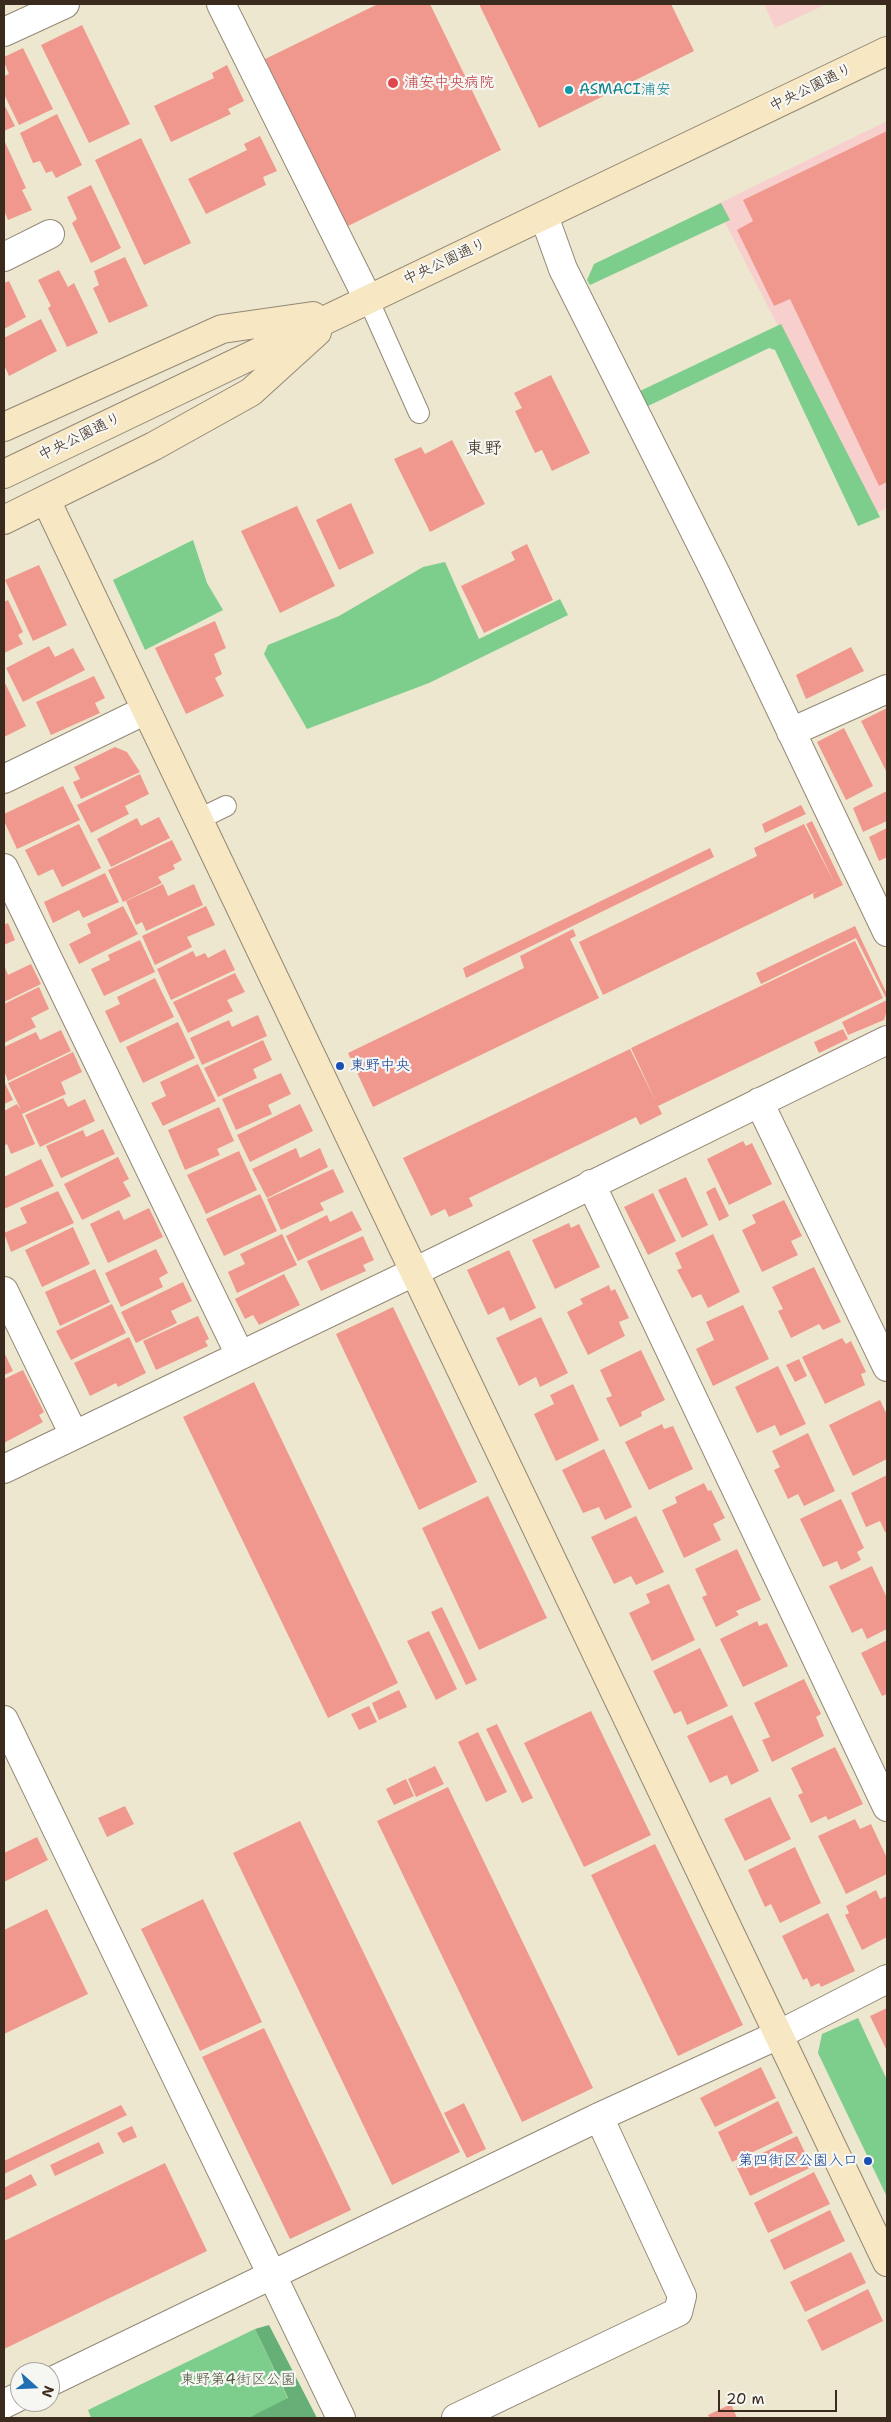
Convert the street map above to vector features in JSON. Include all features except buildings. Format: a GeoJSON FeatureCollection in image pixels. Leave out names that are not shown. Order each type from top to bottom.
{"type":"FeatureCollection","features":[{"type":"Feature","properties":{"kind":"street"},"geometry":{"type":"LineString","coordinates":[[4,32],[65,4]]}},
{"type":"Feature","properties":{"kind":"street"},"geometry":{"type":"LineString","coordinates":[[221,4],[368,299]]}},
{"type":"Feature","properties":{"kind":"street","name":"中央公園通り"},"geometry":{"type":"LineString","coordinates":[[4,474],[887,51]]}},
{"type":"Feature","properties":{"kind":"street"},"geometry":{"type":"LineString","coordinates":[[544,216],[562,269],[716,574],[887,932]]}},
{"type":"Feature","properties":{"kind":"street"},"geometry":{"type":"LineString","coordinates":[[4,257],[50,234]]}},
{"type":"Feature","properties":{"kind":"street"},"geometry":{"type":"LineString","coordinates":[[4,428],[222,329],[339,312]]}},
{"type":"Feature","properties":{"kind":"street"},"geometry":{"type":"LineString","coordinates":[[4,520],[154,446],[251,392],[339,312]]}},
{"type":"Feature","properties":{"kind":"street"},"geometry":{"type":"LineString","coordinates":[[46,500],[144,711],[887,2262]]}},
{"type":"Feature","properties":{"kind":"street"},"geometry":{"type":"LineString","coordinates":[[791,732],[887,689]]}},
{"type":"Feature","properties":{"kind":"street"},"geometry":{"type":"LineString","coordinates":[[4,779],[144,711]]}},
{"type":"Feature","properties":{"kind":"street"},"geometry":{"type":"LineString","coordinates":[[4,868],[240,1355]]}},
{"type":"Feature","properties":{"kind":"street"},"geometry":{"type":"LineString","coordinates":[[4,1469],[414,1272],[887,1040]]}},
{"type":"Feature","properties":{"kind":"street"},"geometry":{"type":"LineString","coordinates":[[759,1102],[887,1367]]}},
{"type":"Feature","properties":{"kind":"street"},"geometry":{"type":"LineString","coordinates":[[591,1184],[887,1807]]}},
{"type":"Feature","properties":{"kind":"street"},"geometry":{"type":"LineString","coordinates":[[4,1291],[74,1435]]}},
{"type":"Feature","properties":{"kind":"street"},"geometry":{"type":"LineString","coordinates":[[4,1720],[271,2277],[341,2418]]}},
{"type":"Feature","properties":{"kind":"street"},"geometry":{"type":"LineString","coordinates":[[60,2377],[599,2117],[778,2035],[887,1979]]}},
{"type":"Feature","properties":{"kind":"street"},"geometry":{"type":"LineString","coordinates":[[456,2418],[678,2312],[682,2296],[599,2117]]}},
{"type":"Feature","properties":{"kind":"lane"},"geometry":{"type":"LineString","coordinates":[[368,299],[419,413]]}},
{"type":"Feature","properties":{"kind":"lane"},"geometry":{"type":"LineString","coordinates":[[197,820],[226,806]]}},
{"type":"Feature","properties":{"kind":"shaded area"},"geometry":{"type":"Polygon","coordinates":[[[764,4],[827,4],[775,28],[764,4]]]}},
{"type":"Feature","properties":{"kind":"shaded area"},"geometry":{"type":"Polygon","coordinates":[[[887,121],[887,508],[874,514],[716,205],[887,121]]]}},
{"type":"Feature","properties":{"kind":"green space"},"geometry":{"type":"Polygon","coordinates":[[[721,203],[730,220],[590,285],[587,280],[594,264],[721,203]]]}},
{"type":"Feature","properties":{"kind":"green space"},"geometry":{"type":"Polygon","coordinates":[[[781,324],[880,517],[858,526],[775,350],[769,348],[648,406],[640,391],[781,324]]]}},
{"type":"Feature","properties":{"kind":"green space"},"geometry":{"type":"Polygon","coordinates":[[[193,540],[207,583],[223,610],[145,650],[113,580],[193,540]]]}},
{"type":"Feature","properties":{"kind":"green space"},"geometry":{"type":"Polygon","coordinates":[[[445,562],[479,639],[560,599],[568,615],[429,683],[307,729],[264,654],[268,645],[339,616],[423,567],[445,562]]]}},
{"type":"Feature","properties":{"kind":"green space"},"geometry":{"type":"Polygon","coordinates":[[[858,2018],[887,2080],[887,2197],[818,2053],[822,2034],[858,2018]]]}},
{"type":"Feature","properties":{"kind":"green space"},"geometry":{"type":"Polygon","coordinates":[[[269,2325],[317,2418],[248,2418],[288,2398],[255,2329],[269,2325]]]}},
{"type":"Feature","properties":{"kind":"green space","name":"東野第4街区公園"},"geometry":{"type":"Polygon","coordinates":[[[255,2329],[288,2399],[248,2418],[91,2418],[88,2410],[255,2329]]]}},
{"type":"Feature","properties":{"kind":"place","name":"浦安中央病院"},"geometry":{"type":"Point","coordinates":[393,83]}},
{"type":"Feature","properties":{"kind":"place","name":"ASMACI浦安"},"geometry":{"type":"Point","coordinates":[569,90]}},
{"type":"Feature","properties":{"kind":"place","name":"東野中央"},"geometry":{"type":"Point","coordinates":[340,1066]}},
{"type":"Feature","properties":{"kind":"place","name":"第四街区公園入口"},"geometry":{"type":"Point","coordinates":[868,2161]}},
{"type":"Feature","properties":{"kind":"district","name":"東野"},"geometry":{"type":"Point","coordinates":[484,449]}}]}
